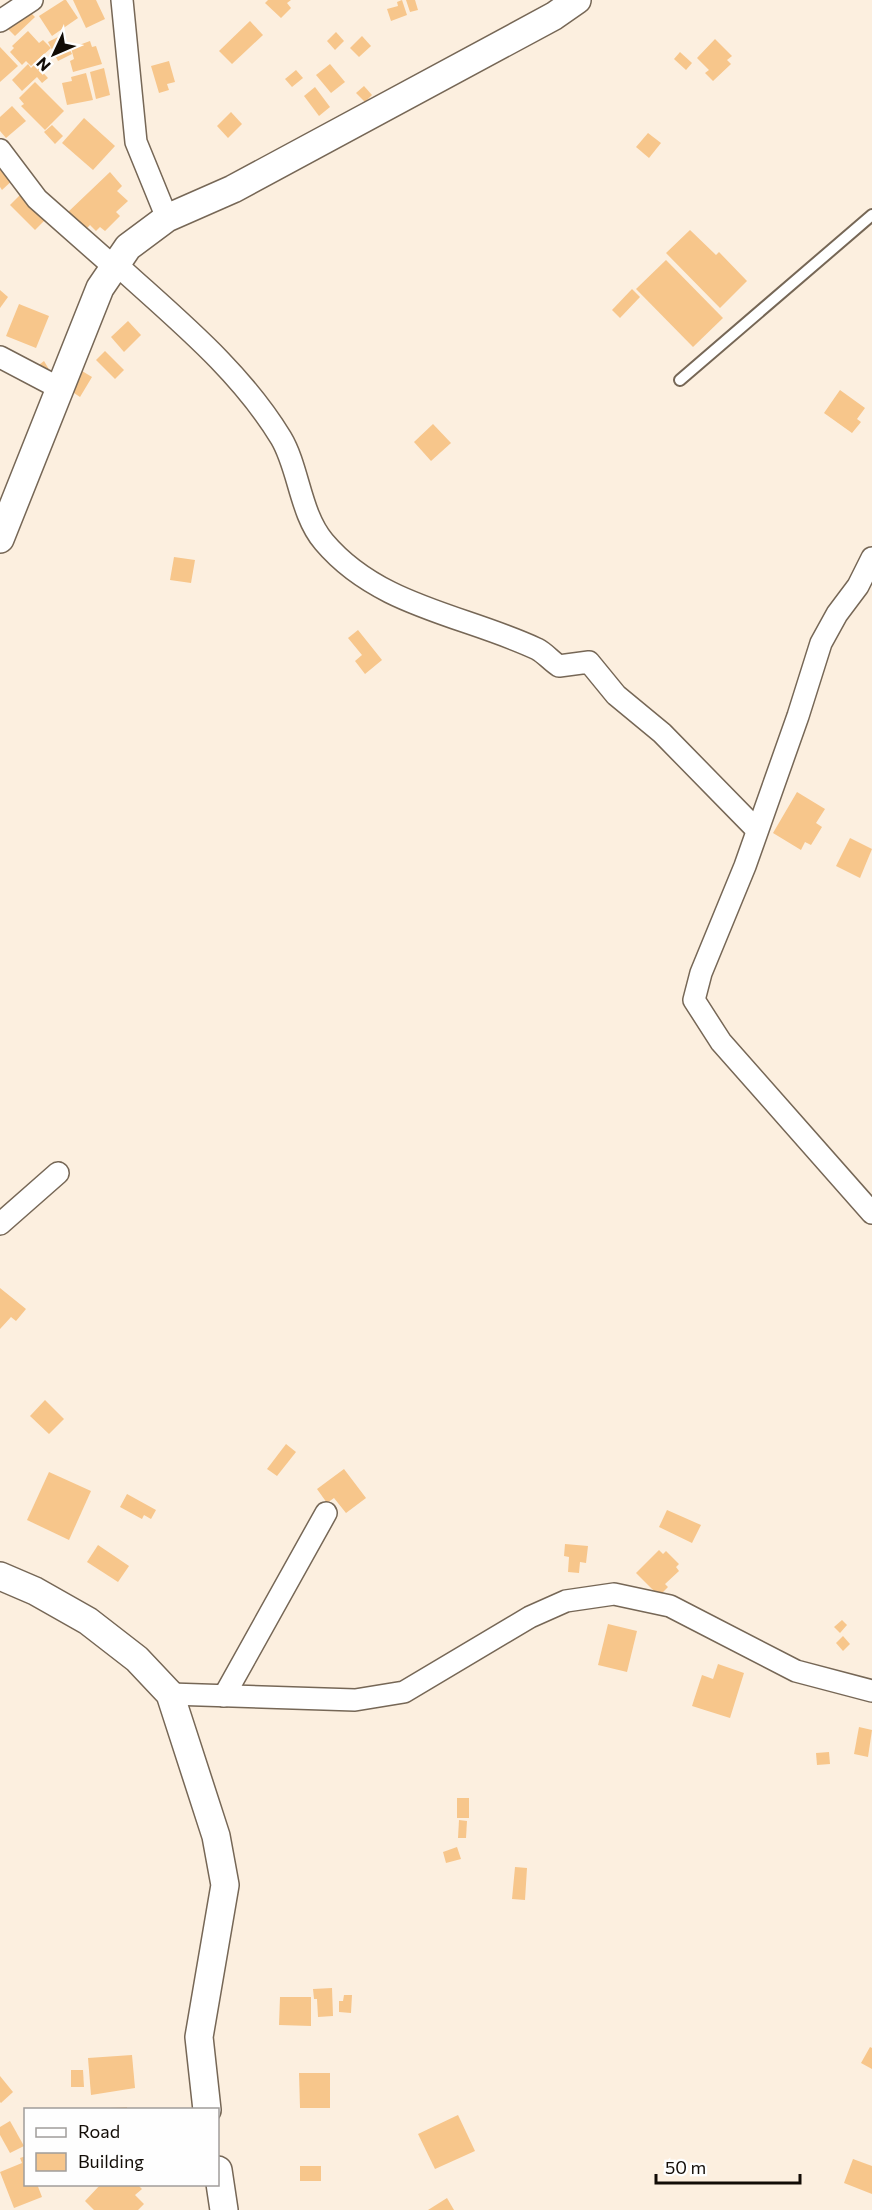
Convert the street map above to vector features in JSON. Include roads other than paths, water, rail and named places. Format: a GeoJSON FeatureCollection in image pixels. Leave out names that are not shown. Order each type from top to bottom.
{"type":"FeatureCollection","features":[{"type":"Feature","properties":{"kind":"street"},"geometry":{"type":"LineString","coordinates":[[0,21],[32,0]]}},
{"type":"Feature","properties":{"kind":"street"},"geometry":{"type":"LineString","coordinates":[[122,0],[127,71],[136,142],[167,218]]}},
{"type":"Feature","properties":{"kind":"street"},"geometry":{"type":"LineString","coordinates":[[0,539],[100,288],[128,247],[167,218],[232,189],[554,16],[577,0]]}},
{"type":"Feature","properties":{"kind":"street"},"geometry":{"type":"LineString","coordinates":[[0,150],[37,199],[199,340],[253,395],[283,441],[298,491],[323,541],[356,571],[397,596],[430,611],[539,650],[559,666],[590,662],[616,695],[662,733],[757,830]]}},
{"type":"Feature","properties":{"kind":"street"},"geometry":{"type":"LineString","coordinates":[[0,357],[61,389]]}},
{"type":"Feature","properties":{"kind":"street"},"geometry":{"type":"LineString","coordinates":[[872,558],[821,643],[757,830],[701,973],[694,1000],[721,1042],[872,1213]]}},
{"type":"Feature","properties":{"kind":"street"},"geometry":{"type":"LineString","coordinates":[[0,1224],[58,1173]]}},
{"type":"Feature","properties":{"kind":"street"},"geometry":{"type":"LineString","coordinates":[[224,1696],[326,1513]]}},
{"type":"Feature","properties":{"kind":"street"},"geometry":{"type":"LineString","coordinates":[[0,1576],[35,1591],[88,1621],[137,1659],[170,1694],[216,1836],[225,1886],[199,2037],[207,2108]]}},
{"type":"Feature","properties":{"kind":"street"},"geometry":{"type":"LineString","coordinates":[[170,1694],[355,1700],[404,1692],[475,1652],[530,1617],[566,1601],[614,1594],[670,1606],[796,1671],[872,1691]]}},
{"type":"Feature","properties":{"kind":"street"},"geometry":{"type":"LineString","coordinates":[[219,2177],[224,2210]]}},
{"type":"Feature","properties":{"kind":"lane"},"geometry":{"type":"LineString","coordinates":[[680,380],[872,214]]}}]}
